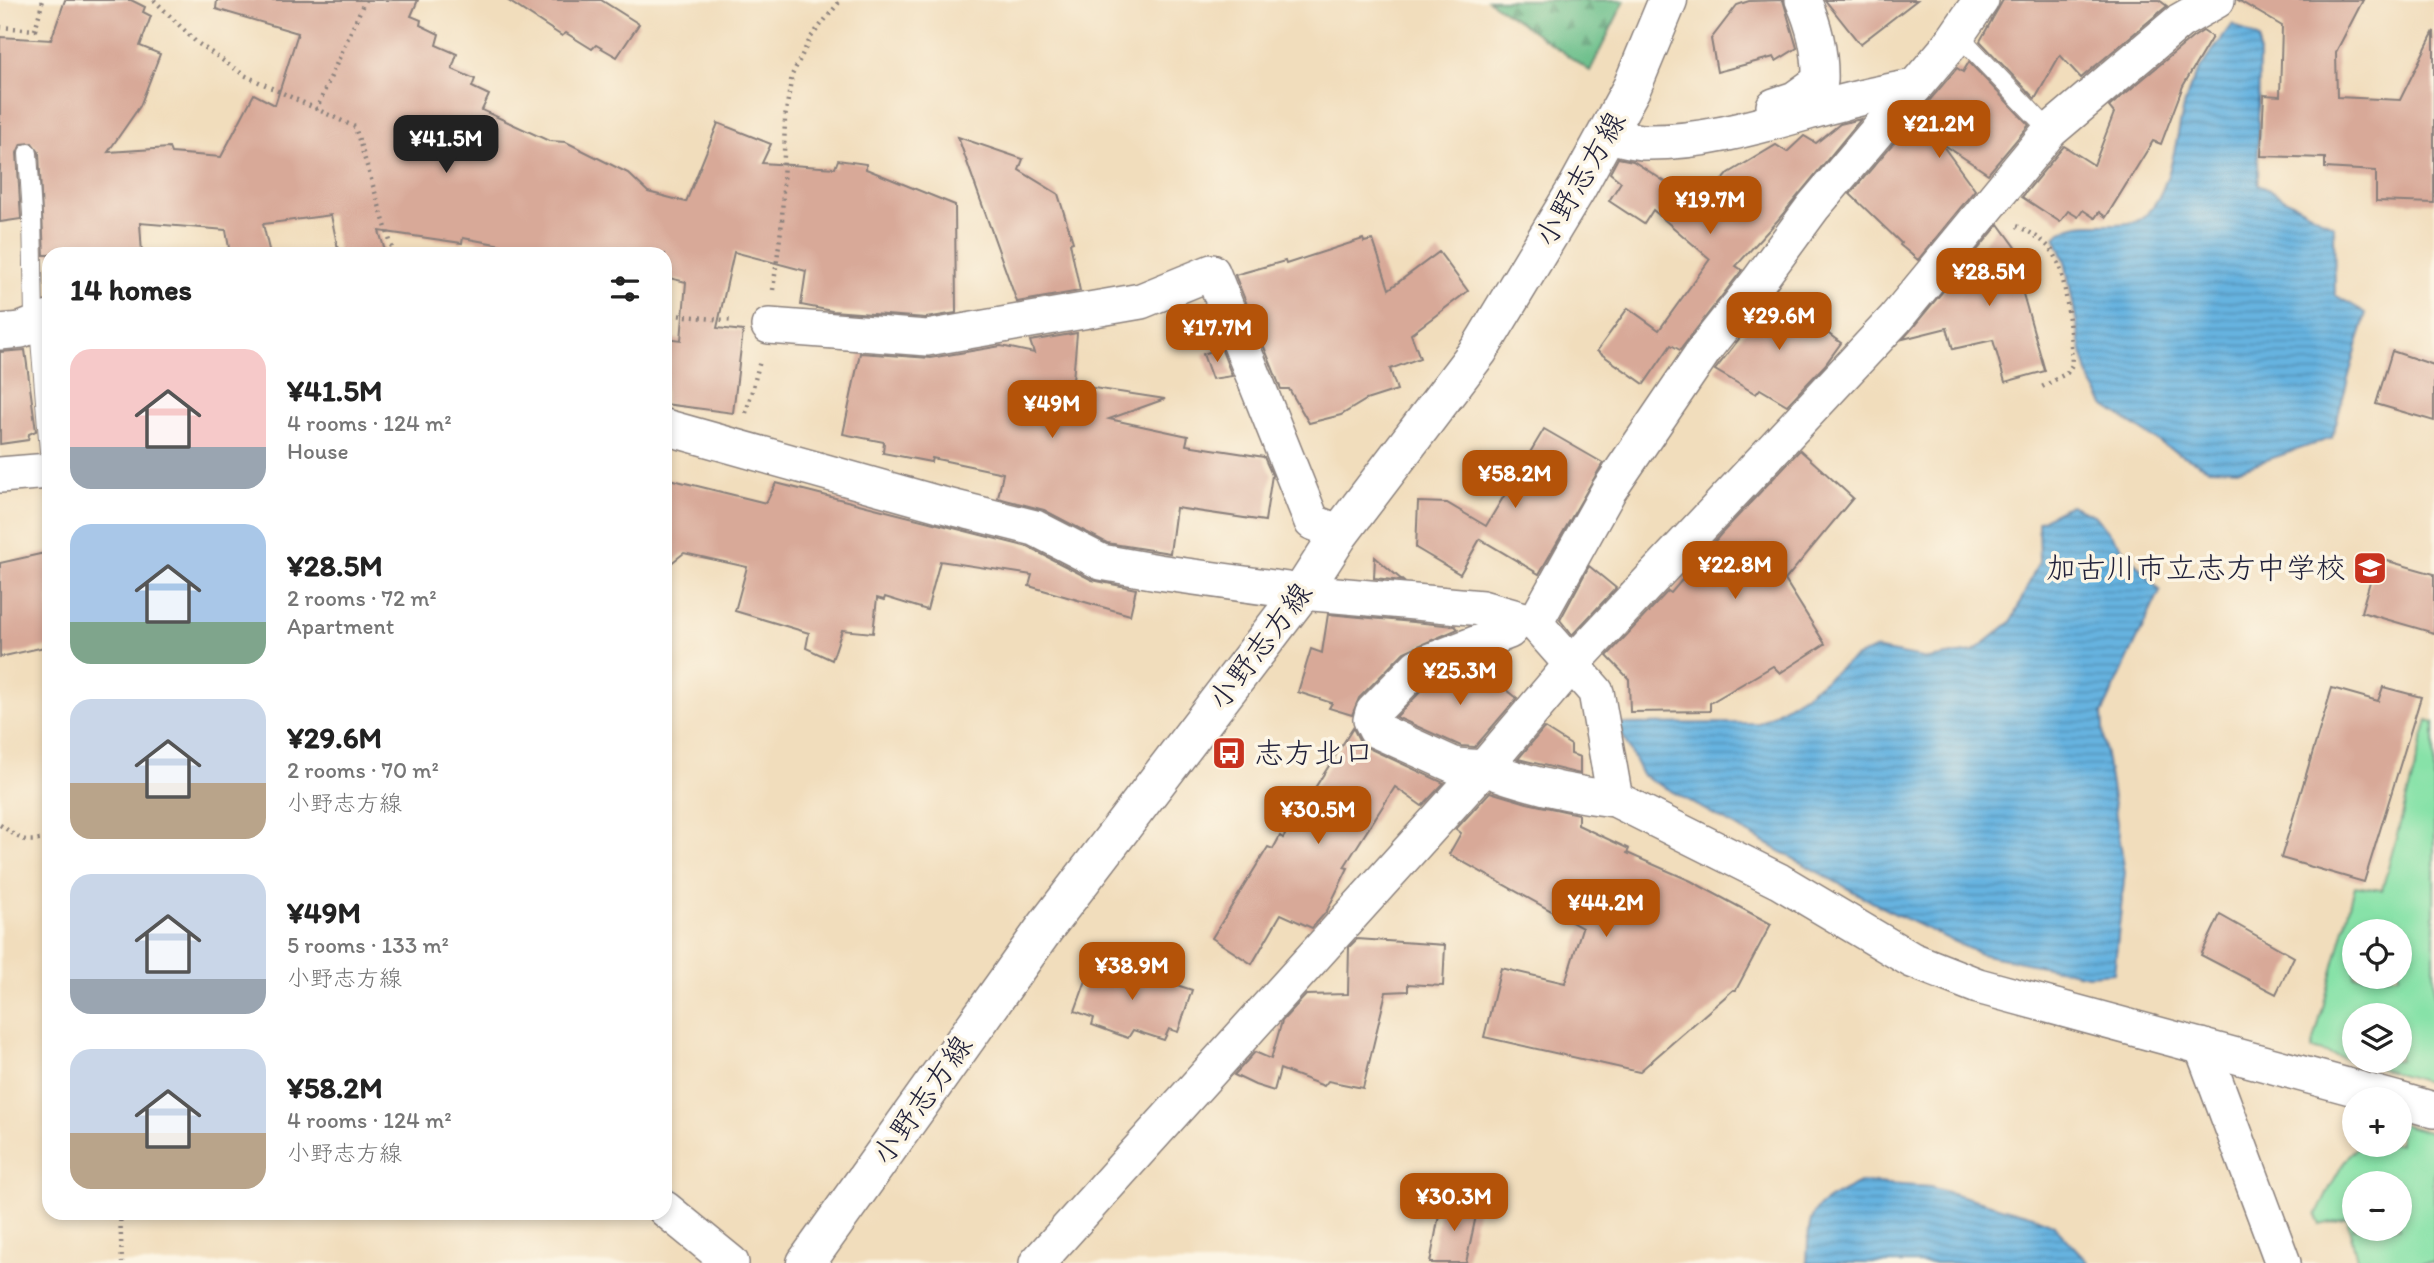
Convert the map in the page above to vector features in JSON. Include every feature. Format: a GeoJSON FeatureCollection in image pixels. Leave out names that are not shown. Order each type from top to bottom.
{"type":"FeatureCollection","features":[{"type":"Feature","properties":{"kind":"main road","name":"小野志方線"},"geometry":{"type":"LineString","coordinates":[[806,1263],[1045,928],[1302,592],[1340,533],[1479,351],[1577,188],[1632,87],[1668,0]]}},
{"type":"Feature","properties":{"kind":"street"},"geometry":{"type":"LineString","coordinates":[[1684,140],[1705,125],[1730,120],[1795,99],[1820,81],[1821,60],[1812,21],[1803,0]]}},
{"type":"Feature","properties":{"kind":"street"},"geometry":{"type":"LineString","coordinates":[[1981,0],[1961,30],[1915,87],[1813,207],[1759,282],[1707,346],[1609,490],[1527,621],[1509,631],[1418,666],[1373,712],[1371,720],[1376,730],[1456,766],[1483,768],[1519,781],[1587,796],[1615,799],[1779,881],[1912,960],[1978,986],[2350,1087]]}},
{"type":"Feature","properties":{"kind":"street"},"geometry":{"type":"LineString","coordinates":[[1037,1263],[1483,768],[1572,664],[1895,319],[2050,131],[2180,21],[2217,0]]}},
{"type":"Feature","properties":{"kind":"street"},"geometry":{"type":"LineString","coordinates":[[1606,135],[1640,142],[1710,137],[1749,129],[1878,92],[1915,87]]}},
{"type":"Feature","properties":{"kind":"street"},"geometry":{"type":"LineString","coordinates":[[769,326],[927,338],[1142,301],[1212,272],[1312,522],[1340,533]]}},
{"type":"Feature","properties":{"kind":"street"},"geometry":{"type":"LineString","coordinates":[[0,332],[21,330],[42,321]]}},
{"type":"Feature","properties":{"kind":"street"},"geometry":{"type":"LineString","coordinates":[[672,429],[1035,528],[1101,562],[1302,592],[1482,608],[1527,621],[1572,664],[1596,692],[1615,799]]}},
{"type":"Feature","properties":{"kind":"street"},"geometry":{"type":"LineString","coordinates":[[0,475],[42,472]]}},
{"type":"Feature","properties":{"kind":"street"},"geometry":{"type":"LineString","coordinates":[[2202,1046],[2283,1263]]}},
{"type":"Feature","properties":{"kind":"street"},"geometry":{"type":"LineString","coordinates":[[2412,1104],[2434,1110]]}},
{"type":"Feature","properties":{"kind":"street"},"geometry":{"type":"LineString","coordinates":[[672,1215],[731,1263]]}},
{"type":"Feature","properties":{"kind":"lane"},"geometry":{"type":"LineString","coordinates":[[1961,30],[1969,46],[2050,131]]}},
{"type":"Feature","properties":{"kind":"lane"},"geometry":{"type":"LineString","coordinates":[[28,153],[33,214],[34,316],[42,320]]}},
{"type":"Feature","properties":{"kind":"path"},"geometry":{"type":"LineString","coordinates":[[0,27],[35,30],[43,0]]}},
{"type":"Feature","properties":{"kind":"path"},"geometry":{"type":"LineString","coordinates":[[154,0],[197,42],[244,75],[355,127],[392,247]]}},
{"type":"Feature","properties":{"kind":"path"},"geometry":{"type":"LineString","coordinates":[[316,110],[365,0]]}},
{"type":"Feature","properties":{"kind":"path"},"geometry":{"type":"LineString","coordinates":[[737,448],[769,326],[782,222],[785,118],[792,75],[811,37],[841,0]]}},
{"type":"Feature","properties":{"kind":"path"},"geometry":{"type":"LineString","coordinates":[[1985,210],[2032,233],[2053,253],[2063,280],[2072,365],[2067,373],[2042,387]]}},
{"type":"Feature","properties":{"kind":"path"},"geometry":{"type":"LineString","coordinates":[[672,315],[769,326]]}},
{"type":"Feature","properties":{"kind":"path"},"geometry":{"type":"LineString","coordinates":[[0,825],[19,839],[42,839]]}},
{"type":"Feature","properties":{"kind":"path"},"geometry":{"type":"LineString","coordinates":[[120,1220],[121,1263]]}},
{"type":"Feature","properties":{"kind":"green space"},"geometry":{"type":"Polygon","coordinates":[[[1488,0],[1625,0],[1590,71],[1488,0]]]}},
{"type":"Feature","properties":{"kind":"green space"},"geometry":{"type":"Polygon","coordinates":[[[2428,720],[2434,722],[2434,1084],[2396,1073],[2412,1073],[2412,1003],[2342,1003],[2342,1058],[2312,1049],[2342,935],[2342,989],[2412,989],[2412,919],[2346,919],[2355,886],[2382,890],[2428,720]]]}},
{"type":"Feature","properties":{"kind":"green space"},"geometry":{"type":"Polygon","coordinates":[[[2412,1127],[2434,1134],[2434,1263],[2358,1263],[2353,1241],[2412,1241],[2412,1171],[2342,1171],[2342,1219],[2320,1225],[2316,1215],[2347,1157],[2412,1157],[2412,1127]]]}},
{"type":"Feature","properties":{"kind":"water"},"geometry":{"type":"Polygon","coordinates":[[[2233,24],[2259,39],[2258,184],[2334,226],[2335,295],[2366,313],[2332,438],[2240,469],[2208,468],[2168,448],[2105,406],[2090,380],[2065,261],[2055,237],[2076,226],[2126,223],[2145,216],[2164,187],[2193,81],[2233,24]]]}},
{"type":"Feature","properties":{"kind":"water"},"geometry":{"type":"Polygon","coordinates":[[[2070,505],[2094,515],[2160,591],[2102,714],[2125,872],[2114,973],[2088,975],[1980,954],[1885,909],[1642,775],[1617,724],[1759,723],[1809,692],[1852,659],[1874,649],[1928,659],[1973,652],[2011,622],[2039,562],[2038,522],[2070,505]]]}},
{"type":"Feature","properties":{"kind":"water"},"geometry":{"type":"Polygon","coordinates":[[[1861,1182],[1930,1187],[2033,1216],[2053,1224],[2089,1263],[1807,1263],[1809,1231],[1814,1213],[1829,1199],[1861,1182]]]}},
{"type":"Feature","properties":{"kind":"building"},"geometry":{"type":"Polygon","coordinates":[[[65,0],[131,0],[145,7],[143,12],[151,16],[140,46],[160,54],[140,106],[108,152],[169,148],[171,153],[221,157],[254,94],[275,105],[298,33],[216,9],[217,0],[418,0],[411,16],[421,20],[420,25],[439,34],[436,45],[457,54],[452,69],[475,79],[472,87],[489,95],[482,110],[549,141],[566,142],[628,173],[648,192],[686,202],[718,123],[771,144],[762,163],[835,168],[838,160],[866,164],[866,169],[955,205],[956,313],[926,318],[832,311],[801,305],[806,271],[734,252],[717,328],[743,331],[733,413],[672,405],[672,339],[681,340],[686,282],[672,279],[672,247],[512,247],[463,238],[462,243],[379,231],[384,247],[338,247],[331,215],[263,224],[268,247],[229,247],[226,230],[140,223],[142,247],[44,247],[39,152],[32,143],[21,144],[17,153],[21,219],[0,222],[0,37],[51,40],[65,0]]]}},
{"type":"Feature","properties":{"kind":"building"},"geometry":{"type":"Polygon","coordinates":[[[507,0],[601,0],[639,24],[617,57],[596,45],[592,49],[566,33],[562,36],[507,0]]]}},
{"type":"Feature","properties":{"kind":"building"},"geometry":{"type":"Polygon","coordinates":[[[1783,0],[1797,48],[1776,61],[1774,57],[1717,72],[1711,39],[1737,5],[1749,1],[1783,0]]]}},
{"type":"Feature","properties":{"kind":"building"},"geometry":{"type":"Polygon","coordinates":[[[1825,0],[1917,0],[1860,44],[1825,0]]]}},
{"type":"Feature","properties":{"kind":"building"},"geometry":{"type":"Polygon","coordinates":[[[2003,0],[2159,0],[2167,6],[2081,78],[2060,55],[2035,99],[1980,41],[2003,0]]]}},
{"type":"Feature","properties":{"kind":"building"},"geometry":{"type":"Polygon","coordinates":[[[2238,0],[2363,0],[2336,52],[2337,97],[2400,100],[2434,31],[2434,203],[2376,201],[2376,171],[2325,168],[2325,158],[2261,156],[2264,95],[2280,96],[2282,26],[2238,0]]]}},
{"type":"Feature","properties":{"kind":"building"},"geometry":{"type":"Polygon","coordinates":[[[2203,31],[2212,37],[2183,86],[2161,144],[2153,141],[2106,217],[2099,212],[2095,218],[2083,210],[2078,217],[2068,211],[2060,222],[2022,197],[2064,146],[2094,165],[2114,113],[2109,107],[2203,31]]]}},
{"type":"Feature","properties":{"kind":"building"},"geometry":{"type":"Polygon","coordinates":[[[1969,62],[2029,125],[1988,174],[1940,142],[1975,190],[1918,260],[1850,194],[1957,68],[1963,72],[1969,62]]]}},
{"type":"Feature","properties":{"kind":"building"},"geometry":{"type":"Polygon","coordinates":[[[1861,119],[1778,220],[1736,266],[1742,270],[1680,350],[1671,345],[1644,384],[1597,351],[1628,308],[1659,330],[1710,259],[1653,210],[1644,224],[1609,201],[1621,182],[1610,173],[1618,158],[1633,161],[1701,205],[1729,173],[1776,145],[1787,152],[1804,136],[1816,143],[1840,124],[1861,119]]]}},
{"type":"Feature","properties":{"kind":"building"},"geometry":{"type":"Polygon","coordinates":[[[958,137],[1023,159],[1019,170],[1058,194],[1073,242],[1070,243],[1080,291],[1017,302],[958,137]]]}},
{"type":"Feature","properties":{"kind":"building"},"geometry":{"type":"Polygon","coordinates":[[[1999,224],[2034,272],[2021,287],[2045,371],[2005,382],[1993,340],[1953,349],[1947,328],[1903,339],[1999,224]]]}},
{"type":"Feature","properties":{"kind":"building"},"geometry":{"type":"Polygon","coordinates":[[[1363,239],[1364,242],[1373,240],[1389,289],[1439,252],[1468,291],[1411,334],[1420,358],[1390,369],[1397,390],[1366,400],[1341,415],[1309,423],[1289,389],[1281,389],[1235,275],[1285,261],[1286,264],[1363,239]]]}},
{"type":"Feature","properties":{"kind":"building"},"geometry":{"type":"Polygon","coordinates":[[[1774,294],[1841,343],[1825,365],[1787,405],[1760,389],[1756,394],[1715,370],[1774,294]]]}},
{"type":"Feature","properties":{"kind":"building"},"geometry":{"type":"Polygon","coordinates":[[[1077,333],[1073,380],[1088,382],[1087,387],[1165,399],[1109,419],[1188,436],[1186,445],[1264,457],[1272,475],[1265,521],[1176,508],[1170,553],[1107,543],[1044,510],[998,498],[1003,473],[932,458],[931,462],[883,453],[884,442],[843,434],[860,353],[930,358],[1001,346],[1034,353],[1030,341],[1077,333]]]}},
{"type":"Feature","properties":{"kind":"building"},"geometry":{"type":"Polygon","coordinates":[[[1221,348],[1232,376],[1212,379],[1203,354],[1221,348]]]}},
{"type":"Feature","properties":{"kind":"building"},"geometry":{"type":"Polygon","coordinates":[[[25,350],[36,431],[29,434],[28,440],[0,444],[0,352],[25,350]]]}},
{"type":"Feature","properties":{"kind":"building"},"geometry":{"type":"Polygon","coordinates":[[[2392,351],[2434,365],[2434,421],[2376,404],[2392,351]]]}},
{"type":"Feature","properties":{"kind":"building"},"geometry":{"type":"Polygon","coordinates":[[[1544,429],[1603,463],[1539,574],[1480,539],[1460,574],[1416,548],[1418,502],[1447,503],[1486,526],[1544,429]]]}},
{"type":"Feature","properties":{"kind":"building"},"geometry":{"type":"Polygon","coordinates":[[[1800,450],[1853,498],[1785,580],[1825,644],[1780,673],[1773,666],[1710,703],[1710,711],[1630,712],[1629,679],[1607,656],[1668,591],[1671,593],[1721,534],[1800,450]]]}},
{"type":"Feature","properties":{"kind":"building"},"geometry":{"type":"Polygon","coordinates":[[[672,480],[766,503],[776,483],[1028,547],[1092,580],[1136,589],[1130,615],[1029,586],[1032,575],[940,561],[927,610],[885,597],[884,600],[877,598],[873,633],[842,630],[832,660],[806,648],[809,633],[735,611],[747,567],[684,553],[672,562],[672,480]]]}},
{"type":"Feature","properties":{"kind":"building"},"geometry":{"type":"Polygon","coordinates":[[[42,554],[42,648],[0,657],[0,563],[42,554]]]}},
{"type":"Feature","properties":{"kind":"building"},"geometry":{"type":"Polygon","coordinates":[[[1375,557],[1403,581],[1374,578],[1375,557]]]}},
{"type":"Feature","properties":{"kind":"building"},"geometry":{"type":"Polygon","coordinates":[[[2377,558],[2434,574],[2434,633],[2361,612],[2377,558]]]}},
{"type":"Feature","properties":{"kind":"building"},"geometry":{"type":"Polygon","coordinates":[[[1589,566],[1616,588],[1572,635],[1560,620],[1589,566]]]}},
{"type":"Feature","properties":{"kind":"building"},"geometry":{"type":"Polygon","coordinates":[[[1328,614],[1455,626],[1458,629],[1404,652],[1359,698],[1352,715],[1329,708],[1332,703],[1298,692],[1311,649],[1322,653],[1328,614]]]}},
{"type":"Feature","properties":{"kind":"building"},"geometry":{"type":"Polygon","coordinates":[[[1475,665],[1517,698],[1475,747],[1461,746],[1396,717],[1429,683],[1475,665]]]}},
{"type":"Feature","properties":{"kind":"building"},"geometry":{"type":"Polygon","coordinates":[[[2383,687],[2421,697],[2364,882],[2281,858],[2332,688],[2378,701],[2383,687]]]}},
{"type":"Feature","properties":{"kind":"building"},"geometry":{"type":"Polygon","coordinates":[[[1353,728],[1359,740],[1368,748],[1444,783],[1422,806],[1395,787],[1344,867],[1348,868],[1327,911],[1312,928],[1281,914],[1252,964],[1212,938],[1268,847],[1273,849],[1280,836],[1283,838],[1353,728]]]}},
{"type":"Feature","properties":{"kind":"building"},"geometry":{"type":"Polygon","coordinates":[[[1544,728],[1571,745],[1571,754],[1580,757],[1580,774],[1518,759],[1544,728]]]}},
{"type":"Feature","properties":{"kind":"building"},"geometry":{"type":"Polygon","coordinates":[[[1490,792],[1578,814],[1578,825],[1629,849],[1627,853],[1691,881],[1771,924],[1736,990],[1639,1072],[1484,1037],[1501,968],[1565,983],[1582,928],[1449,854],[1461,833],[1456,829],[1490,792]]]}},
{"type":"Feature","properties":{"kind":"building"},"geometry":{"type":"Polygon","coordinates":[[[2220,915],[2294,957],[2276,994],[2201,955],[2220,915]]]}},
{"type":"Feature","properties":{"kind":"building"},"geometry":{"type":"Polygon","coordinates":[[[1357,939],[1445,945],[1443,986],[1408,984],[1408,991],[1386,992],[1363,1088],[1328,1081],[1324,1086],[1280,1069],[1274,1091],[1234,1075],[1255,1052],[1271,1059],[1282,1021],[1306,995],[1348,994],[1349,947],[1357,939]]]}},
{"type":"Feature","properties":{"kind":"building"},"geometry":{"type":"Polygon","coordinates":[[[1093,961],[1111,969],[1112,964],[1192,990],[1178,1032],[1169,1029],[1164,1040],[1133,1030],[1128,1038],[1092,1025],[1094,1018],[1075,1011],[1093,961]]]}},
{"type":"Feature","properties":{"kind":"building"},"geometry":{"type":"Polygon","coordinates":[[[1442,1199],[1478,1206],[1466,1263],[1430,1263],[1442,1199]]]}},
{"type":"Feature","properties":{"kind":"waterway"},"geometry":{"type":"LineString","coordinates":[[672,1193],[683,1203]]}},
{"type":"Feature","properties":{"kind":"place","name":"加古川市立志方中学校"},"geometry":{"type":"Point","coordinates":[2370,568]}},
{"type":"Feature","properties":{"kind":"place","name":"志方北口"},"geometry":{"type":"Point","coordinates":[1229,753]}}]}
